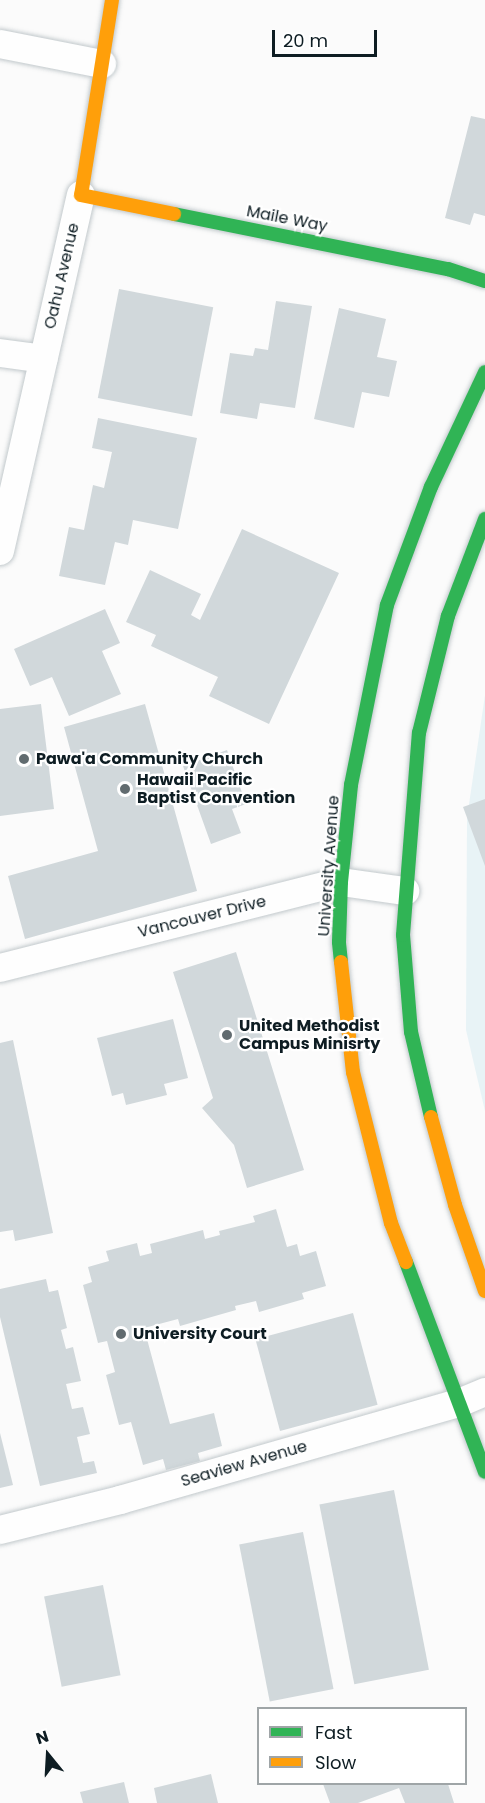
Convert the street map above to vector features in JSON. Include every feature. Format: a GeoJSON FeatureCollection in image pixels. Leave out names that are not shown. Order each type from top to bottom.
{"type":"FeatureCollection","features":[{"type":"Feature","properties":{"kind":"main road","name":"Oahu Avenue"},"geometry":{"type":"LineString","coordinates":[[81,195],[112,0]]}},
{"type":"Feature","properties":{"kind":"main road","name":"Maile Way"},"geometry":{"type":"LineString","coordinates":[[81,195],[448,268],[485,281]]}},
{"type":"Feature","properties":{"kind":"main road","name":"University Avenue"},"geometry":{"type":"LineString","coordinates":[[485,372],[431,487],[387,605],[351,785],[341,882],[339,942],[353,1072],[391,1223],[472,1397],[485,1472]]}},
{"type":"Feature","properties":{"kind":"main road"},"geometry":{"type":"LineString","coordinates":[[485,519],[448,616],[419,733],[403,935],[411,1032],[426,1100],[455,1205],[485,1291]]}},
{"type":"Feature","properties":{"kind":"street"},"geometry":{"type":"LineString","coordinates":[[0,44],[102,64]]}},
{"type":"Feature","properties":{"kind":"street","name":"Oahu Avenue"},"geometry":{"type":"LineString","coordinates":[[0,550],[81,195]]}},
{"type":"Feature","properties":{"kind":"street"},"geometry":{"type":"LineString","coordinates":[[0,353],[44,359]]}},
{"type":"Feature","properties":{"kind":"street","name":"Vancouver Drive"},"geometry":{"type":"LineString","coordinates":[[0,968],[341,882],[405,891]]}},
{"type":"Feature","properties":{"kind":"street","name":"Seaview Avenue"},"geometry":{"type":"LineString","coordinates":[[0,1530],[120,1500],[472,1397]]}},
{"type":"Feature","properties":{"kind":"shaded area"},"geometry":{"type":"Polygon","coordinates":[[[485,695],[485,1111],[466,1030],[467,818],[485,695]]]}},
{"type":"Feature","properties":{"kind":"building"},"geometry":{"type":"Polygon","coordinates":[[[471,116],[485,119],[485,216],[474,213],[470,225],[445,218],[471,116]]]}},
{"type":"Feature","properties":{"kind":"building"},"geometry":{"type":"Polygon","coordinates":[[[119,289],[213,307],[192,416],[98,398],[119,289]]]}},
{"type":"Feature","properties":{"kind":"building"},"geometry":{"type":"Polygon","coordinates":[[[276,301],[312,306],[295,408],[260,403],[257,419],[220,413],[230,353],[253,356],[255,348],[268,350],[276,301]]]}},
{"type":"Feature","properties":{"kind":"building"},"geometry":{"type":"Polygon","coordinates":[[[339,308],[386,319],[377,357],[397,361],[389,397],[362,392],[354,428],[314,419],[339,308]]]}},
{"type":"Feature","properties":{"kind":"building"},"geometry":{"type":"Polygon","coordinates":[[[98,418],[197,438],[178,529],[133,520],[128,545],[115,542],[105,585],[59,576],[69,527],[84,530],[93,485],[104,488],[112,452],[92,448],[98,418]]]}},
{"type":"Feature","properties":{"kind":"building"},"geometry":{"type":"Polygon","coordinates":[[[242,529],[339,573],[269,724],[209,696],[218,677],[151,646],[156,635],[126,622],[150,570],[201,594],[191,615],[200,620],[242,529]]]}},
{"type":"Feature","properties":{"kind":"building"},"geometry":{"type":"Polygon","coordinates":[[[105,609],[120,643],[102,651],[121,694],[69,716],[52,677],[30,686],[14,649],[105,609]]]}},
{"type":"Feature","properties":{"kind":"building","name":"Pawa'a Community Church"},"geometry":{"type":"Polygon","coordinates":[[[41,704],[54,809],[0,816],[0,709],[41,704]]]}},
{"type":"Feature","properties":{"kind":"building","name":"Hawaii Pacific Baptist Convention"},"geometry":{"type":"Polygon","coordinates":[[[145,704],[197,891],[25,939],[8,876],[98,851],[64,727],[145,704]]]}},
{"type":"Feature","properties":{"kind":"building"},"geometry":{"type":"Polygon","coordinates":[[[227,750],[246,804],[232,809],[241,833],[211,844],[183,766],[227,750]]]}},
{"type":"Feature","properties":{"kind":"building"},"geometry":{"type":"Polygon","coordinates":[[[485,799],[485,866],[463,807],[485,799]]]}},
{"type":"Feature","properties":{"kind":"building","name":"United Methodist Campus Minisrty"},"geometry":{"type":"Polygon","coordinates":[[[236,952],[304,1170],[247,1188],[234,1145],[202,1108],[213,1098],[173,972],[236,952]]]}},
{"type":"Feature","properties":{"kind":"building"},"geometry":{"type":"Polygon","coordinates":[[[173,1019],[188,1078],[164,1084],[167,1095],[126,1105],[123,1093],[112,1096],[97,1038],[173,1019]]]}},
{"type":"Feature","properties":{"kind":"building"},"geometry":{"type":"Polygon","coordinates":[[[13,1040],[53,1233],[15,1241],[13,1230],[0,1232],[0,1043],[13,1040]]]}},
{"type":"Feature","properties":{"kind":"building","name":"University Court"},"geometry":{"type":"Polygon","coordinates":[[[276,1209],[287,1247],[297,1244],[300,1256],[316,1251],[326,1286],[302,1293],[304,1299],[259,1312],[256,1301],[235,1306],[236,1310],[180,1326],[178,1319],[144,1328],[170,1424],[214,1413],[222,1446],[198,1453],[200,1461],[166,1470],[163,1459],[143,1465],[131,1422],[119,1425],[106,1375],[115,1372],[107,1341],[98,1343],[83,1285],[92,1282],[88,1267],[109,1261],[106,1251],[137,1243],[140,1256],[152,1253],[150,1244],[203,1230],[205,1239],[220,1235],[219,1231],[255,1222],[253,1216],[276,1209]]]}},
{"type":"Feature","properties":{"kind":"building"},"geometry":{"type":"Polygon","coordinates":[[[46,1279],[49,1292],[58,1290],[67,1328],[61,1330],[66,1349],[73,1347],[81,1381],[66,1384],[72,1409],[83,1407],[90,1434],[77,1437],[83,1463],[94,1461],[97,1473],[40,1486],[0,1317],[0,1289],[46,1279]]]}},
{"type":"Feature","properties":{"kind":"building"},"geometry":{"type":"Polygon","coordinates":[[[353,1313],[378,1405],[280,1431],[255,1339],[353,1313]]]}},
{"type":"Feature","properties":{"kind":"building"},"geometry":{"type":"Polygon","coordinates":[[[0,1433],[13,1485],[0,1488],[0,1433]]]}},
{"type":"Feature","properties":{"kind":"building"},"geometry":{"type":"Polygon","coordinates":[[[394,1490],[429,1670],[354,1684],[319,1505],[394,1490]]]}},
{"type":"Feature","properties":{"kind":"building"},"geometry":{"type":"Polygon","coordinates":[[[303,1532],[334,1689],[270,1701],[239,1544],[303,1532]]]}},
{"type":"Feature","properties":{"kind":"building"},"geometry":{"type":"Polygon","coordinates":[[[103,1585],[121,1675],[62,1687],[44,1596],[103,1585]]]}},
{"type":"Feature","properties":{"kind":"building"},"geometry":{"type":"Polygon","coordinates":[[[211,1774],[218,1803],[157,1803],[154,1788],[211,1774]]]}},
{"type":"Feature","properties":{"kind":"building"},"geometry":{"type":"Polygon","coordinates":[[[124,1782],[129,1803],[83,1803],[80,1792],[124,1782]]]}},
{"type":"Feature","properties":{"kind":"building"},"geometry":{"type":"Polygon","coordinates":[[[323,1785],[448,1785],[454,1803],[405,1803],[399,1788],[358,1803],[330,1803],[323,1785]]]}},
{"type":"Feature","properties":{"kind":"traffic: fast"},"geometry":{"type":"LineString","coordinates":[[174,214],[448,269],[485,281]]}},
{"type":"Feature","properties":{"kind":"traffic: fast"},"geometry":{"type":"LineString","coordinates":[[341,962],[339,942],[341,882],[351,785],[387,605],[431,487],[485,372]]}},
{"type":"Feature","properties":{"kind":"traffic: fast"},"geometry":{"type":"LineString","coordinates":[[431,1117],[411,1032],[403,935],[419,733],[448,616],[485,519]]}},
{"type":"Feature","properties":{"kind":"traffic: fast"},"geometry":{"type":"LineString","coordinates":[[406,1262],[485,1472]]}},
{"type":"Feature","properties":{"kind":"traffic: slow"},"geometry":{"type":"LineString","coordinates":[[112,0],[81,195],[174,214]]}},
{"type":"Feature","properties":{"kind":"traffic: slow"},"geometry":{"type":"LineString","coordinates":[[341,962],[353,1072],[391,1223],[406,1262]]}},
{"type":"Feature","properties":{"kind":"traffic: slow"},"geometry":{"type":"LineString","coordinates":[[431,1117],[455,1205],[485,1291]]}},
{"type":"Feature","properties":{"kind":"place","name":"Pawa'a Community Church"},"geometry":{"type":"Point","coordinates":[24,759]}},
{"type":"Feature","properties":{"kind":"place","name":"Hawaii Pacific Baptist Convention"},"geometry":{"type":"Point","coordinates":[125,789]}},
{"type":"Feature","properties":{"kind":"place","name":"United Methodist Campus Minisrty"},"geometry":{"type":"Point","coordinates":[227,1035]}},
{"type":"Feature","properties":{"kind":"place","name":"University Court"},"geometry":{"type":"Point","coordinates":[121,1334]}}]}
